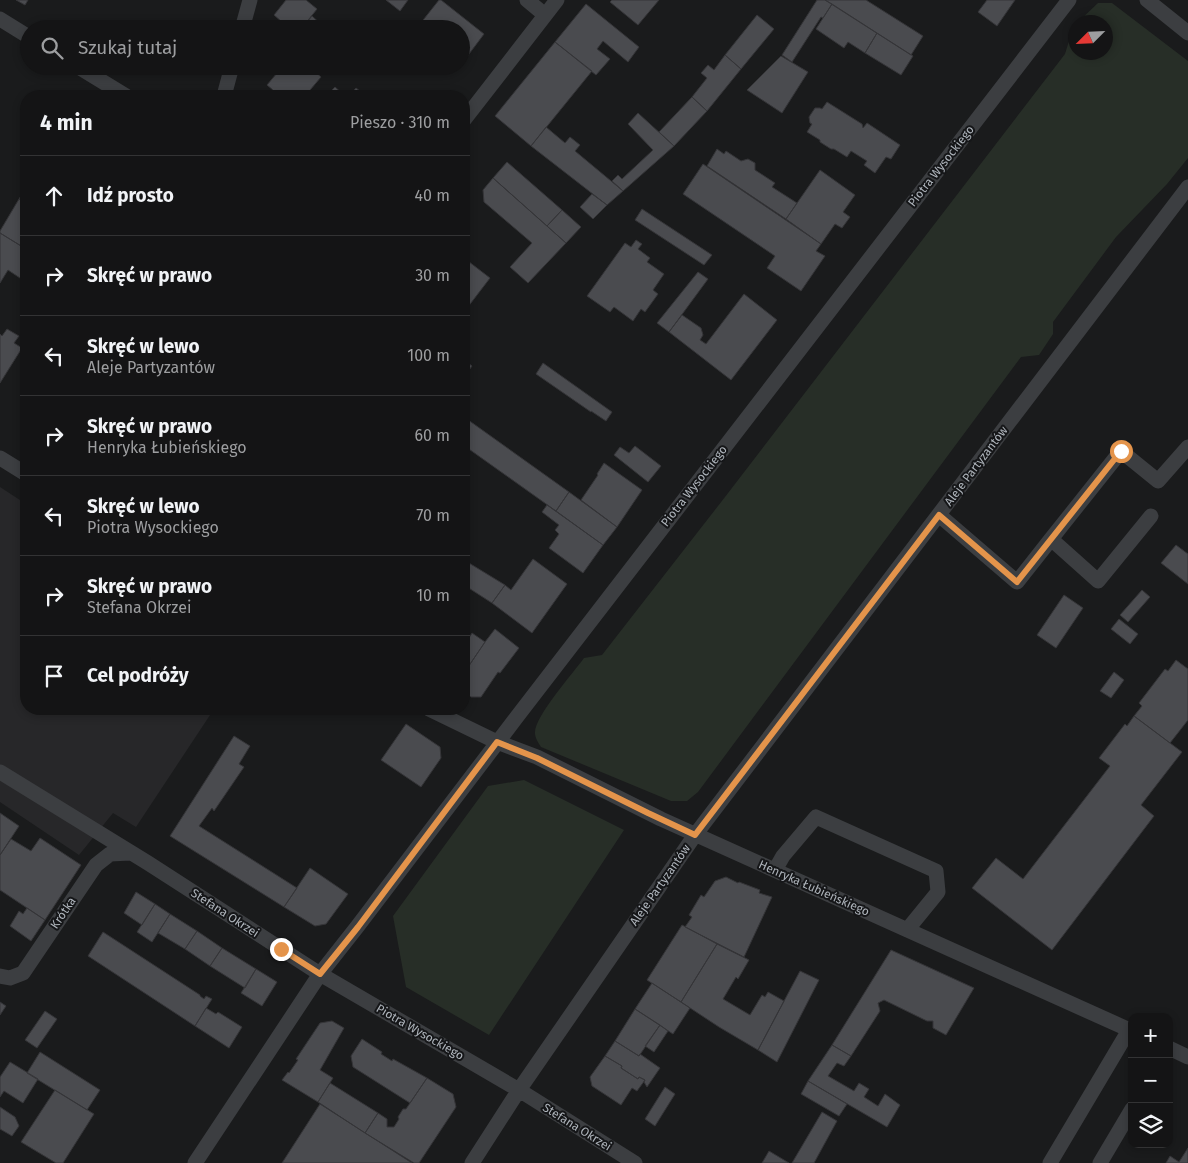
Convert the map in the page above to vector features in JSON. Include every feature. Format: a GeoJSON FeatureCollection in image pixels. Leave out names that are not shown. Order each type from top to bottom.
{"type":"FeatureCollection","features":[{"type":"Feature","properties":{"kind":"street"},"geometry":{"type":"LineString","coordinates":[[244,20],[250,0]]}},
{"type":"Feature","properties":{"kind":"street"},"geometry":{"type":"LineString","coordinates":[[527,0],[545,15]]}},
{"type":"Feature","properties":{"kind":"street"},"geometry":{"type":"LineString","coordinates":[[470,112],[557,0]]}},
{"type":"Feature","properties":{"kind":"street","name":"Piotra Wysockiego"},"geometry":{"type":"LineString","coordinates":[[195,1163],[320,974],[1069,0]]}},
{"type":"Feature","properties":{"kind":"street"},"geometry":{"type":"LineString","coordinates":[[1147,0],[1188,33]]}},
{"type":"Feature","properties":{"kind":"street"},"geometry":{"type":"LineString","coordinates":[[0,19],[20,31]]}},
{"type":"Feature","properties":{"kind":"street"},"geometry":{"type":"LineString","coordinates":[[92,75],[116,90]]}},
{"type":"Feature","properties":{"kind":"street"},"geometry":{"type":"LineString","coordinates":[[226,90],[230,75]]}},
{"type":"Feature","properties":{"kind":"street","name":"Aleje Partyzantów"},"geometry":{"type":"LineString","coordinates":[[472,1163],[519,1090],[695,835],[1188,187]]}},
{"type":"Feature","properties":{"kind":"street"},"geometry":{"type":"LineString","coordinates":[[939,515],[1017,582],[1121,451],[1158,481],[1188,447]]}},
{"type":"Feature","properties":{"kind":"street"},"geometry":{"type":"LineString","coordinates":[[0,458],[20,470]]}},
{"type":"Feature","properties":{"kind":"street"},"geometry":{"type":"LineString","coordinates":[[1050,539],[1098,581],[1151,516]]}},
{"type":"Feature","properties":{"kind":"street","name":"Henryka Łubieńskiego"},"geometry":{"type":"LineString","coordinates":[[441,715],[497,742],[537,758],[695,835],[1128,1030]]}},
{"type":"Feature","properties":{"kind":"street","name":"Stefana Okrzei"},"geometry":{"type":"LineString","coordinates":[[0,772],[320,974]]}},
{"type":"Feature","properties":{"kind":"street"},"geometry":{"type":"LineString","coordinates":[[775,870],[783,856],[816,816],[936,870],[938,892],[907,930]]}},
{"type":"Feature","properties":{"kind":"street","name":"Krótka"},"geometry":{"type":"LineString","coordinates":[[0,976],[10,978],[23,973],[96,865],[110,854],[130,853]]}},
{"type":"Feature","properties":{"kind":"street","name":"Piotra Wysockiego"},"geometry":{"type":"LineString","coordinates":[[320,974],[519,1090]]}},
{"type":"Feature","properties":{"kind":"street"},"geometry":{"type":"LineString","coordinates":[[1050,1163],[1128,1034]]}},
{"type":"Feature","properties":{"kind":"street"},"geometry":{"type":"LineString","coordinates":[[1173,1050],[1188,1057]]}},
{"type":"Feature","properties":{"kind":"street","name":"Stefana Okrzei"},"geometry":{"type":"LineString","coordinates":[[519,1090],[635,1163]]}},
{"type":"Feature","properties":{"kind":"street"},"geometry":{"type":"LineString","coordinates":[[1100,1163],[1128,1116]]}},
{"type":"Feature","properties":{"kind":"shaded area"},"geometry":{"type":"Polygon","coordinates":[[[1098,3],[1112,3],[1188,61],[1188,158],[1167,184],[1116,237],[1053,322],[1053,334],[1039,355],[1021,357],[698,792],[687,801],[671,801],[541,747],[535,735],[536,726],[555,695],[584,658],[602,655],[1065,54],[1068,44],[1068,60],[1113,60],[1113,15],[1085,15],[1098,3]]]}},
{"type":"Feature","properties":{"kind":"shaded area"},"geometry":{"type":"Polygon","coordinates":[[[0,487],[20,500],[20,715],[210,715],[136,827],[113,813],[79,855],[0,802],[0,487]]]}},
{"type":"Feature","properties":{"kind":"shaded area"},"geometry":{"type":"Polygon","coordinates":[[[524,780],[624,830],[489,1035],[406,987],[393,916],[488,786],[524,780]]]}},
{"type":"Feature","properties":{"kind":"building"},"geometry":{"type":"Polygon","coordinates":[[[16,0],[28,0],[25,5],[16,0]]]}},
{"type":"Feature","properties":{"kind":"building"},"geometry":{"type":"Polygon","coordinates":[[[286,0],[306,0],[317,9],[308,20],[280,20],[274,15],[286,0]]]}},
{"type":"Feature","properties":{"kind":"building"},"geometry":{"type":"Polygon","coordinates":[[[386,0],[408,0],[400,11],[386,0]]]}},
{"type":"Feature","properties":{"kind":"building"},"geometry":{"type":"Polygon","coordinates":[[[441,0],[466,20],[423,20],[441,0]]]}},
{"type":"Feature","properties":{"kind":"building"},"geometry":{"type":"Polygon","coordinates":[[[612,0],[659,0],[638,25],[610,2],[612,0]]]}},
{"type":"Feature","properties":{"kind":"building"},"geometry":{"type":"Polygon","coordinates":[[[817,0],[825,0],[832,4],[823,18],[821,17],[792,62],[782,55],[817,0]]]}},
{"type":"Feature","properties":{"kind":"building"},"geometry":{"type":"Polygon","coordinates":[[[825,0],[866,0],[923,36],[911,55],[825,0]]]}},
{"type":"Feature","properties":{"kind":"building"},"geometry":{"type":"Polygon","coordinates":[[[987,0],[1015,0],[997,26],[978,12],[987,0]]]}},
{"type":"Feature","properties":{"kind":"building"},"geometry":{"type":"Polygon","coordinates":[[[586,4],[639,47],[628,62],[603,41],[597,49],[610,59],[596,75],[555,42],[586,4]]]}},
{"type":"Feature","properties":{"kind":"building"},"geometry":{"type":"Polygon","coordinates":[[[832,4],[877,33],[865,53],[848,42],[844,48],[816,29],[832,4]]]}},
{"type":"Feature","properties":{"kind":"building"},"geometry":{"type":"Polygon","coordinates":[[[757,15],[774,29],[741,69],[725,55],[757,15]]]}},
{"type":"Feature","properties":{"kind":"building"},"geometry":{"type":"Polygon","coordinates":[[[470,23],[484,34],[470,53],[470,23]]]}},
{"type":"Feature","properties":{"kind":"building"},"geometry":{"type":"Polygon","coordinates":[[[877,33],[913,56],[901,75],[865,53],[877,33]]]}},
{"type":"Feature","properties":{"kind":"building"},"geometry":{"type":"Polygon","coordinates":[[[555,42],[592,71],[531,146],[495,116],[555,42]]]}},
{"type":"Feature","properties":{"kind":"building"},"geometry":{"type":"Polygon","coordinates":[[[725,55],[741,69],[707,111],[692,97],[707,78],[701,73],[708,65],[714,70],[725,55]]]}},
{"type":"Feature","properties":{"kind":"building"},"geometry":{"type":"Polygon","coordinates":[[[781,56],[808,72],[782,113],[747,90],[781,56]]]}},
{"type":"Feature","properties":{"kind":"building"},"geometry":{"type":"Polygon","coordinates":[[[275,75],[319,75],[321,77],[310,90],[273,90],[267,85],[275,75]]]}},
{"type":"Feature","properties":{"kind":"building"},"geometry":{"type":"Polygon","coordinates":[[[692,97],[707,111],[674,146],[659,132],[692,97]]]}},
{"type":"Feature","properties":{"kind":"building"},"geometry":{"type":"Polygon","coordinates":[[[827,102],[862,124],[863,128],[867,123],[900,145],[891,159],[886,157],[875,173],[864,165],[867,161],[851,151],[847,157],[831,149],[807,132],[812,124],[809,117],[815,108],[822,109],[827,102]]]}},
{"type":"Feature","properties":{"kind":"building"},"geometry":{"type":"Polygon","coordinates":[[[638,113],[674,146],[623,191],[612,181],[618,175],[622,179],[653,150],[628,124],[638,113]]]}},
{"type":"Feature","properties":{"kind":"building"},"geometry":{"type":"Polygon","coordinates":[[[546,127],[565,143],[570,137],[580,145],[575,151],[623,191],[607,205],[531,146],[546,127]]]}},
{"type":"Feature","properties":{"kind":"building"},"geometry":{"type":"Polygon","coordinates":[[[717,149],[724,154],[726,151],[741,161],[748,159],[755,163],[755,170],[775,183],[772,187],[797,203],[786,219],[707,166],[717,149]]]}},
{"type":"Feature","properties":{"kind":"building"},"geometry":{"type":"Polygon","coordinates":[[[507,162],[562,210],[547,226],[493,178],[507,162]]]}},
{"type":"Feature","properties":{"kind":"building"},"geometry":{"type":"Polygon","coordinates":[[[703,164],[821,244],[816,251],[825,256],[801,291],[767,268],[775,256],[683,194],[703,164]]]}},
{"type":"Feature","properties":{"kind":"building"},"geometry":{"type":"Polygon","coordinates":[[[820,170],[855,195],[843,212],[850,217],[842,228],[835,224],[821,244],[786,219],[820,170]]]}},
{"type":"Feature","properties":{"kind":"building"},"geometry":{"type":"Polygon","coordinates":[[[493,178],[566,243],[528,283],[510,267],[532,243],[484,202],[483,190],[493,178]]]}},
{"type":"Feature","properties":{"kind":"building"},"geometry":{"type":"Polygon","coordinates":[[[592,194],[607,205],[593,219],[580,207],[592,194]]]}},
{"type":"Feature","properties":{"kind":"building"},"geometry":{"type":"Polygon","coordinates":[[[20,200],[20,245],[0,233],[20,200]]]}},
{"type":"Feature","properties":{"kind":"building"},"geometry":{"type":"Polygon","coordinates":[[[642,209],[712,255],[704,265],[635,220],[642,209]]]}},
{"type":"Feature","properties":{"kind":"building"},"geometry":{"type":"Polygon","coordinates":[[[562,210],[581,227],[566,243],[547,226],[562,210]]]}},
{"type":"Feature","properties":{"kind":"building"},"geometry":{"type":"Polygon","coordinates":[[[0,233],[20,245],[20,278],[8,270],[0,283],[0,233]]]}},
{"type":"Feature","properties":{"kind":"building"},"geometry":{"type":"Polygon","coordinates":[[[636,240],[642,244],[638,249],[650,258],[647,262],[664,274],[653,290],[658,294],[645,312],[641,309],[633,321],[614,307],[610,312],[587,296],[625,243],[631,247],[636,240]]]}},
{"type":"Feature","properties":{"kind":"building"},"geometry":{"type":"Polygon","coordinates":[[[470,263],[490,278],[470,304],[470,263]]]}},
{"type":"Feature","properties":{"kind":"building"},"geometry":{"type":"Polygon","coordinates":[[[698,272],[708,279],[669,332],[657,323],[698,272]]]}},
{"type":"Feature","properties":{"kind":"building"},"geometry":{"type":"Polygon","coordinates":[[[744,294],[777,320],[731,380],[669,332],[682,315],[701,328],[703,335],[700,340],[706,344],[744,294]]]}},
{"type":"Feature","properties":{"kind":"building"},"geometry":{"type":"Polygon","coordinates":[[[7,329],[19,336],[14,343],[20,347],[20,351],[0,383],[0,334],[2,336],[7,329]]]}},
{"type":"Feature","properties":{"kind":"building"},"geometry":{"type":"Polygon","coordinates":[[[543,363],[612,412],[606,421],[536,374],[543,363]]]}},
{"type":"Feature","properties":{"kind":"building"},"geometry":{"type":"Polygon","coordinates":[[[470,421],[569,492],[556,511],[470,450],[470,421]]]}},
{"type":"Feature","properties":{"kind":"building"},"geometry":{"type":"Polygon","coordinates":[[[635,446],[661,466],[648,482],[614,455],[620,447],[629,453],[635,446]]]}},
{"type":"Feature","properties":{"kind":"building"},"geometry":{"type":"Polygon","coordinates":[[[604,463],[642,490],[617,527],[581,500],[604,463]]]}},
{"type":"Feature","properties":{"kind":"building"},"geometry":{"type":"Polygon","coordinates":[[[569,492],[617,527],[603,545],[556,511],[569,492]]]}},
{"type":"Feature","properties":{"kind":"building"},"geometry":{"type":"Polygon","coordinates":[[[547,505],[603,545],[583,573],[549,548],[559,534],[555,530],[559,525],[542,512],[547,505]]]}},
{"type":"Feature","properties":{"kind":"building"},"geometry":{"type":"Polygon","coordinates":[[[1176,545],[1188,554],[1188,584],[1161,563],[1176,545]]]}},
{"type":"Feature","properties":{"kind":"building"},"geometry":{"type":"Polygon","coordinates":[[[533,559],[567,584],[532,633],[492,603],[505,585],[511,590],[533,559]]]}},
{"type":"Feature","properties":{"kind":"building"},"geometry":{"type":"Polygon","coordinates":[[[470,564],[505,585],[492,603],[470,589],[470,564]]]}},
{"type":"Feature","properties":{"kind":"building"},"geometry":{"type":"Polygon","coordinates":[[[1142,590],[1150,597],[1128,622],[1120,615],[1142,590]]]}},
{"type":"Feature","properties":{"kind":"building"},"geometry":{"type":"Polygon","coordinates":[[[1064,595],[1083,608],[1056,648],[1037,635],[1064,595]]]}},
{"type":"Feature","properties":{"kind":"building"},"geometry":{"type":"Polygon","coordinates":[[[1119,619],[1138,634],[1130,644],[1111,629],[1119,619]]]}},
{"type":"Feature","properties":{"kind":"building"},"geometry":{"type":"Polygon","coordinates":[[[495,629],[519,648],[500,673],[498,672],[481,697],[471,697],[470,664],[495,629]]]}},
{"type":"Feature","properties":{"kind":"building"},"geometry":{"type":"Polygon","coordinates":[[[472,633],[485,642],[470,664],[470,636],[472,633]]]}},
{"type":"Feature","properties":{"kind":"building"},"geometry":{"type":"Polygon","coordinates":[[[1176,660],[1188,669],[1188,720],[1170,743],[1134,716],[1142,706],[1139,703],[1165,669],[1168,671],[1176,660]]]}},
{"type":"Feature","properties":{"kind":"building"},"geometry":{"type":"Polygon","coordinates":[[[1114,672],[1124,680],[1111,698],[1100,691],[1114,672]]]}},
{"type":"Feature","properties":{"kind":"building"},"geometry":{"type":"Polygon","coordinates":[[[1134,716],[1182,752],[1141,805],[1154,816],[1052,950],[972,888],[996,858],[1023,879],[1110,766],[1099,758],[1125,724],[1127,726],[1134,716]]]}},
{"type":"Feature","properties":{"kind":"building"},"geometry":{"type":"Polygon","coordinates":[[[406,724],[440,747],[441,758],[421,787],[381,760],[406,724]]]}},
{"type":"Feature","properties":{"kind":"building"},"geometry":{"type":"Polygon","coordinates":[[[234,736],[250,746],[239,764],[244,767],[214,811],[212,808],[199,826],[297,888],[284,907],[170,836],[234,736]]]}},
{"type":"Feature","properties":{"kind":"building"},"geometry":{"type":"Polygon","coordinates":[[[0,813],[19,826],[0,855],[0,813]]]}},
{"type":"Feature","properties":{"kind":"building"},"geometry":{"type":"Polygon","coordinates":[[[40,838],[81,865],[45,920],[0,890],[0,855],[11,839],[31,851],[40,838]]]}},
{"type":"Feature","properties":{"kind":"building"},"geometry":{"type":"Polygon","coordinates":[[[310,868],[348,894],[326,924],[315,926],[284,907],[310,868]]]}},
{"type":"Feature","properties":{"kind":"building"},"geometry":{"type":"Polygon","coordinates":[[[726,877],[760,890],[759,893],[772,897],[744,957],[685,927],[692,917],[689,915],[701,895],[704,897],[715,881],[726,877]]]}},
{"type":"Feature","properties":{"kind":"building"},"geometry":{"type":"Polygon","coordinates":[[[136,892],[155,904],[142,925],[124,913],[136,892]]]}},
{"type":"Feature","properties":{"kind":"building"},"geometry":{"type":"Polygon","coordinates":[[[155,904],[170,914],[152,942],[137,932],[155,904]]]}},
{"type":"Feature","properties":{"kind":"building"},"geometry":{"type":"Polygon","coordinates":[[[27,908],[45,920],[31,941],[10,926],[19,911],[23,914],[27,908]]]}},
{"type":"Feature","properties":{"kind":"building"},"geometry":{"type":"Polygon","coordinates":[[[170,914],[197,931],[185,949],[158,933],[170,914]]]}},
{"type":"Feature","properties":{"kind":"building"},"geometry":{"type":"Polygon","coordinates":[[[682,925],[717,944],[681,1002],[647,980],[682,925]]]}},
{"type":"Feature","properties":{"kind":"building"},"geometry":{"type":"Polygon","coordinates":[[[197,931],[222,948],[210,966],[185,949],[197,931]]]}},
{"type":"Feature","properties":{"kind":"building"},"geometry":{"type":"Polygon","coordinates":[[[103,932],[204,999],[206,996],[212,999],[195,1026],[88,956],[103,932]]]}},
{"type":"Feature","properties":{"kind":"building"},"geometry":{"type":"Polygon","coordinates":[[[717,944],[749,960],[723,999],[750,1015],[762,995],[765,997],[768,992],[784,1001],[758,1050],[681,1002],[717,944]]]}},
{"type":"Feature","properties":{"kind":"building"},"geometry":{"type":"Polygon","coordinates":[[[222,948],[256,969],[245,988],[210,966],[222,948]]]}},
{"type":"Feature","properties":{"kind":"building"},"geometry":{"type":"Polygon","coordinates":[[[891,950],[974,988],[946,1035],[933,1028],[933,1021],[927,1021],[884,1000],[878,1003],[880,1011],[851,1056],[832,1045],[891,950]]]}},
{"type":"Feature","properties":{"kind":"building"},"geometry":{"type":"Polygon","coordinates":[[[256,969],[277,982],[262,1006],[241,993],[256,969]]]}},
{"type":"Feature","properties":{"kind":"building"},"geometry":{"type":"Polygon","coordinates":[[[800,971],[819,980],[777,1062],[758,1050],[800,971]]]}},
{"type":"Feature","properties":{"kind":"building"},"geometry":{"type":"Polygon","coordinates":[[[652,983],[690,1008],[673,1034],[635,1009],[652,983]]]}},
{"type":"Feature","properties":{"kind":"building"},"geometry":{"type":"Polygon","coordinates":[[[0,1002],[6,1006],[0,1015],[0,1002]]]}},
{"type":"Feature","properties":{"kind":"building"},"geometry":{"type":"Polygon","coordinates":[[[206,1008],[216,1014],[218,1012],[242,1027],[229,1048],[195,1026],[206,1008]]]}},
{"type":"Feature","properties":{"kind":"building"},"geometry":{"type":"Polygon","coordinates":[[[635,1009],[660,1025],[639,1056],[615,1041],[635,1009]]]}},
{"type":"Feature","properties":{"kind":"building"},"geometry":{"type":"Polygon","coordinates":[[[45,1011],[57,1019],[37,1048],[25,1040],[45,1011]]]}},
{"type":"Feature","properties":{"kind":"building"},"geometry":{"type":"Polygon","coordinates":[[[332,1021],[344,1028],[320,1070],[333,1078],[318,1102],[282,1080],[298,1060],[296,1059],[320,1023],[332,1021]]]}},
{"type":"Feature","properties":{"kind":"building"},"geometry":{"type":"Polygon","coordinates":[[[660,1025],[668,1031],[654,1052],[645,1046],[660,1025]]]}},
{"type":"Feature","properties":{"kind":"building"},"geometry":{"type":"Polygon","coordinates":[[[362,1039],[392,1061],[393,1059],[427,1078],[410,1103],[353,1067],[351,1056],[362,1039]]]}},
{"type":"Feature","properties":{"kind":"building"},"geometry":{"type":"Polygon","coordinates":[[[615,1041],[639,1056],[640,1054],[660,1068],[647,1087],[644,1082],[645,1080],[639,1077],[638,1079],[621,1068],[622,1066],[605,1056],[615,1041]]]}},
{"type":"Feature","properties":{"kind":"building"},"geometry":{"type":"Polygon","coordinates":[[[832,1045],[851,1056],[844,1066],[837,1063],[828,1076],[854,1091],[859,1083],[869,1089],[864,1097],[878,1106],[885,1094],[900,1105],[887,1127],[808,1081],[832,1045]]]}},
{"type":"Feature","properties":{"kind":"building"},"geometry":{"type":"Polygon","coordinates":[[[40,1052],[100,1090],[87,1110],[27,1073],[40,1052]]]}},
{"type":"Feature","properties":{"kind":"building"},"geometry":{"type":"Polygon","coordinates":[[[605,1056],[622,1066],[621,1068],[638,1079],[639,1077],[645,1080],[637,1091],[632,1088],[621,1105],[592,1086],[590,1077],[605,1056]]]}},
{"type":"Feature","properties":{"kind":"building"},"geometry":{"type":"Polygon","coordinates":[[[10,1062],[38,1079],[23,1103],[4,1091],[0,1097],[0,1077],[10,1062]]]}},
{"type":"Feature","properties":{"kind":"building"},"geometry":{"type":"Polygon","coordinates":[[[427,1078],[453,1094],[456,1107],[419,1163],[414,1163],[365,1133],[378,1113],[387,1119],[387,1127],[394,1127],[403,1109],[406,1109],[427,1078]]]}},
{"type":"Feature","properties":{"kind":"building"},"geometry":{"type":"Polygon","coordinates":[[[808,1081],[847,1104],[839,1116],[801,1094],[808,1081]]]}},
{"type":"Feature","properties":{"kind":"building"},"geometry":{"type":"Polygon","coordinates":[[[330,1083],[378,1113],[365,1133],[318,1102],[330,1083]]]}},
{"type":"Feature","properties":{"kind":"building"},"geometry":{"type":"Polygon","coordinates":[[[665,1087],[675,1094],[655,1126],[645,1119],[665,1087]]]}},
{"type":"Feature","properties":{"kind":"building"},"geometry":{"type":"Polygon","coordinates":[[[55,1090],[94,1114],[63,1163],[56,1163],[21,1142],[55,1090]]]}},
{"type":"Feature","properties":{"kind":"building"},"geometry":{"type":"Polygon","coordinates":[[[320,1104],[412,1163],[282,1163],[320,1104]]]}},
{"type":"Feature","properties":{"kind":"building"},"geometry":{"type":"Polygon","coordinates":[[[0,1107],[15,1117],[19,1126],[12,1136],[0,1129],[0,1107]]]}},
{"type":"Feature","properties":{"kind":"building"},"geometry":{"type":"Polygon","coordinates":[[[822,1112],[837,1121],[814,1163],[792,1163],[822,1112]]]}},
{"type":"Feature","properties":{"kind":"building"},"geometry":{"type":"Polygon","coordinates":[[[1188,1148],[1188,1163],[1166,1163],[1170,1156],[1179,1162],[1188,1148]]]}},
{"type":"Feature","properties":{"kind":"building"},"geometry":{"type":"Polygon","coordinates":[[[769,1151],[789,1163],[762,1163],[769,1151]]]}},
{"type":"Feature","properties":{"kind":"route"},"geometry":{"type":"LineString","coordinates":[[281,949],[320,974],[358,927],[497,742],[537,758],[695,835],[939,515],[1017,582],[1121,451]]}}]}
